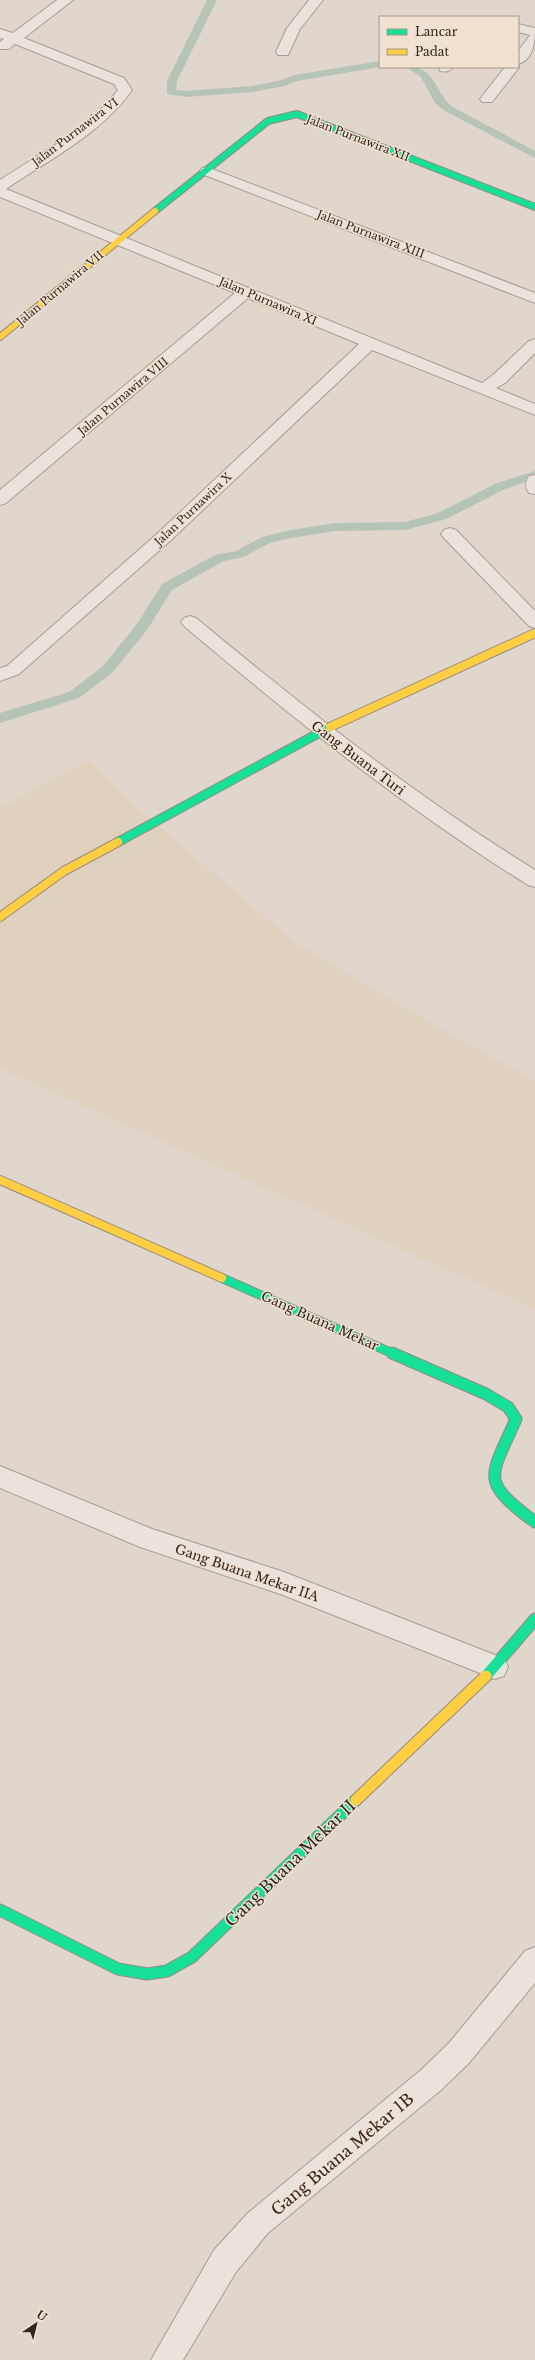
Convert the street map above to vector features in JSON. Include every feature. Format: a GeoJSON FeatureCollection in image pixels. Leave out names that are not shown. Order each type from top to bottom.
{"type":"FeatureCollection","features":[{"type":"Feature","properties":{"kind":"street"},"geometry":{"type":"LineString","coordinates":[[0,49],[66,0]]}},
{"type":"Feature","properties":{"kind":"street"},"geometry":{"type":"LineString","coordinates":[[283,52],[294,28],[316,0]]}},
{"type":"Feature","properties":{"kind":"street"},"geometry":{"type":"LineString","coordinates":[[519,28],[535,32]]}},
{"type":"Feature","properties":{"kind":"street"},"geometry":{"type":"LineString","coordinates":[[0,33],[14,39]]}},
{"type":"Feature","properties":{"kind":"street"},"geometry":{"type":"LineString","coordinates":[[519,59],[535,38]]}},
{"type":"Feature","properties":{"kind":"street","name":"Jalan Purnawira VI"},"geometry":{"type":"LineString","coordinates":[[0,187],[87,126],[120,100],[125,90],[119,81],[14,39]]}},
{"type":"Feature","properties":{"kind":"street"},"geometry":{"type":"LineString","coordinates":[[487,99],[511,68]]}},
{"type":"Feature","properties":{"kind":"street","name":"Jalan Purnawira XII"},"geometry":{"type":"LineString","coordinates":[[119,238],[207,171],[268,121],[286,115],[297,114],[535,207]]}},
{"type":"Feature","properties":{"kind":"street","name":"Jalan Purnawira XIII"},"geometry":{"type":"LineString","coordinates":[[207,171],[535,298]]}},
{"type":"Feature","properties":{"kind":"street","name":"Jalan Purnawira XI"},"geometry":{"type":"LineString","coordinates":[[0,192],[119,238],[369,344],[535,410]]}},
{"type":"Feature","properties":{"kind":"street","name":"Jalan Purnawira VII"},"geometry":{"type":"LineString","coordinates":[[0,337],[119,238]]}},
{"type":"Feature","properties":{"kind":"street","name":"Jalan Purnawira VIII"},"geometry":{"type":"LineString","coordinates":[[0,499],[246,292]]}},
{"type":"Feature","properties":{"kind":"street","name":"Jalan Purnawira X"},"geometry":{"type":"LineString","coordinates":[[7,673],[164,536],[369,344]]}},
{"type":"Feature","properties":{"kind":"street"},"geometry":{"type":"LineString","coordinates":[[483,389],[499,379],[535,344]]}},
{"type":"Feature","properties":{"kind":"street"},"geometry":{"type":"LineString","coordinates":[[535,480],[535,489]]}},
{"type":"Feature","properties":{"kind":"street"},"geometry":{"type":"LineString","coordinates":[[450,534],[535,622]]}},
{"type":"Feature","properties":{"kind":"street","name":"Gang Buana Turi"},"geometry":{"type":"LineString","coordinates":[[190,622],[321,731],[431,814],[535,880]]}},
{"type":"Feature","properties":{"kind":"street"},"geometry":{"type":"LineString","coordinates":[[0,917],[64,870],[321,731],[535,633]]}},
{"type":"Feature","properties":{"kind":"street","name":"Gang Buana Mekar"},"geometry":{"type":"LineString","coordinates":[[0,1180],[479,1391],[505,1404],[514,1411],[516,1419],[493,1468],[493,1484],[504,1497],[535,1522]]}},
{"type":"Feature","properties":{"kind":"street","name":"Gang Buana Mekar IIA"},"geometry":{"type":"LineString","coordinates":[[0,1477],[149,1539],[284,1584],[496,1666]]}},
{"type":"Feature","properties":{"kind":"street","name":"Gang Buana Mekar II"},"geometry":{"type":"LineString","coordinates":[[0,1910],[118,1969],[147,1974],[167,1971],[192,1957],[496,1666],[535,1619]]}},
{"type":"Feature","properties":{"kind":"street","name":"Gang Buana Mekar 1B"},"geometry":{"type":"LineString","coordinates":[[166,2360],[225,2261],[258,2223],[431,2080],[459,2053],[535,1961]]}},
{"type":"Feature","properties":{"kind":"shaded area"},"geometry":{"type":"Polygon","coordinates":[[[89,760],[124,796],[293,941],[446,1032],[535,1081],[535,1309],[0,1068],[0,808],[89,760]]]}},
{"type":"Feature","properties":{"kind":"waterway"},"geometry":{"type":"LineString","coordinates":[[212,0],[172,81],[171,92],[186,94],[252,89],[281,84],[295,78],[379,64]]}},
{"type":"Feature","properties":{"kind":"waterway"},"geometry":{"type":"LineString","coordinates":[[413,68],[425,75],[439,101],[449,109],[535,155]]}},
{"type":"Feature","properties":{"kind":"waterway"},"geometry":{"type":"LineString","coordinates":[[0,718],[74,695],[107,670],[142,627],[167,587],[220,558],[240,554],[266,540],[291,534],[335,527],[405,526],[442,516],[501,486],[535,475]]}},
{"type":"Feature","properties":{"kind":"traffic: fast"},"geometry":{"type":"LineString","coordinates":[[155,211],[268,121],[297,114],[535,207]]}},
{"type":"Feature","properties":{"kind":"traffic: fast"},"geometry":{"type":"LineString","coordinates":[[118,842],[330,727]]}},
{"type":"Feature","properties":{"kind":"traffic: fast"},"geometry":{"type":"LineString","coordinates":[[222,1278],[486,1394],[508,1407],[516,1419],[496,1466],[494,1476],[496,1486],[503,1496],[515,1508],[535,1522]]}},
{"type":"Feature","properties":{"kind":"traffic: fast"},"geometry":{"type":"LineString","coordinates":[[486,1676],[535,1619]]}},
{"type":"Feature","properties":{"kind":"traffic: fast"},"geometry":{"type":"LineString","coordinates":[[0,1910],[118,1969],[147,1974],[167,1971],[192,1957],[356,1800]]}},
{"type":"Feature","properties":{"kind":"traffic: slow"},"geometry":{"type":"LineString","coordinates":[[0,337],[155,211]]}},
{"type":"Feature","properties":{"kind":"traffic: slow"},"geometry":{"type":"LineString","coordinates":[[330,727],[535,633]]}},
{"type":"Feature","properties":{"kind":"traffic: slow"},"geometry":{"type":"LineString","coordinates":[[0,917],[64,871],[118,842]]}},
{"type":"Feature","properties":{"kind":"traffic: slow"},"geometry":{"type":"LineString","coordinates":[[0,1180],[222,1278]]}},
{"type":"Feature","properties":{"kind":"traffic: slow"},"geometry":{"type":"LineString","coordinates":[[356,1800],[486,1676]]}}]}
